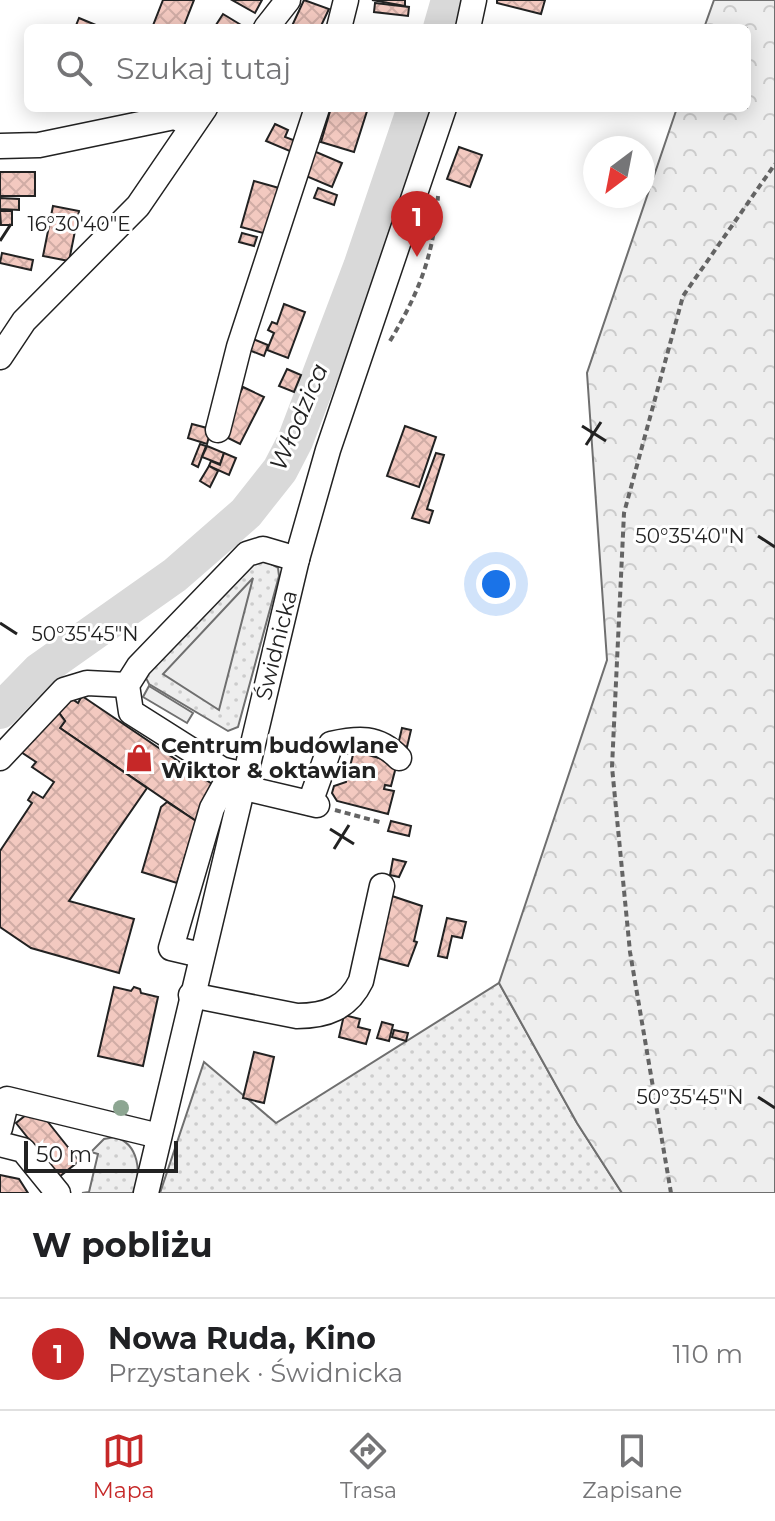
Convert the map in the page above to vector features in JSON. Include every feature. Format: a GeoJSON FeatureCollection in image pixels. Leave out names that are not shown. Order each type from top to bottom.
{"type":"FeatureCollection","features":[{"type":"Feature","properties":{"kind":"street"},"geometry":{"type":"LineString","coordinates":[[269,24],[288,0]]}},
{"type":"Feature","properties":{"kind":"street"},"geometry":{"type":"LineString","coordinates":[[340,24],[346,0]]}},
{"type":"Feature","properties":{"kind":"street"},"geometry":{"type":"LineString","coordinates":[[469,24],[474,0]]}},
{"type":"Feature","properties":{"kind":"street"},"geometry":{"type":"LineString","coordinates":[[218,430],[239,347],[316,112]]}},
{"type":"Feature","properties":{"kind":"street","name":"Świdnicka"},"geometry":{"type":"LineString","coordinates":[[146,1193],[239,778],[297,559],[328,450],[443,112]]}},
{"type":"Feature","properties":{"kind":"street"},"geometry":{"type":"LineString","coordinates":[[0,146],[39,145],[174,117],[199,116]]}},
{"type":"Feature","properties":{"kind":"street"},"geometry":{"type":"LineString","coordinates":[[0,357],[24,321],[138,206],[199,116]]}},
{"type":"Feature","properties":{"kind":"street"},"geometry":{"type":"LineString","coordinates":[[297,559],[263,549],[247,554],[139,666],[127,685],[131,712],[221,769],[314,804],[331,744],[360,737],[388,746],[399,758]]}},
{"type":"Feature","properties":{"kind":"street"},"geometry":{"type":"LineString","coordinates":[[0,758],[64,690],[87,683],[127,685]]}},
{"type":"Feature","properties":{"kind":"street"},"geometry":{"type":"LineString","coordinates":[[191,995],[297,1016],[321,1014],[342,1006],[354,995],[361,981],[382,886]]}},
{"type":"Feature","properties":{"kind":"street"},"geometry":{"type":"LineString","coordinates":[[0,1128],[7,1099],[159,1136]]}},
{"type":"Feature","properties":{"kind":"street"},"geometry":{"type":"LineString","coordinates":[[0,1144],[23,1150],[58,1193]]}},
{"type":"Feature","properties":{"kind":"path"},"geometry":{"type":"LineString","coordinates":[[671,1193],[630,952],[612,767],[624,513],[683,296],[775,164]]}},
{"type":"Feature","properties":{"kind":"path"},"geometry":{"type":"LineString","coordinates":[[400,325],[417,297],[430,258],[439,193]]}},
{"type":"Feature","properties":{"kind":"path"},"geometry":{"type":"LineString","coordinates":[[314,804],[383,823]]}},
{"type":"Feature","properties":{"kind":"green space"},"geometry":{"type":"Polygon","coordinates":[[[714,0],[775,0],[775,1193],[622,1193],[577,1123],[499,983],[607,660],[587,373],[643,208],[655,208],[655,173],[676,112],[751,112],[751,24],[705,24],[714,0]]]}},
{"type":"Feature","properties":{"kind":"green space"},"geometry":{"type":"Polygon","coordinates":[[[260,558],[278,568],[279,576],[238,727],[228,731],[149,684],[146,678],[148,672],[252,561],[260,558]]]}},
{"type":"Feature","properties":{"kind":"green space"},"geometry":{"type":"Polygon","coordinates":[[[499,983],[577,1123],[622,1193],[160,1193],[204,1062],[276,1123],[499,983]]]}},
{"type":"Feature","properties":{"kind":"green space"},"geometry":{"type":"Polygon","coordinates":[[[115,1137],[134,1153],[138,1168],[133,1193],[82,1193],[89,1192],[98,1154],[91,1152],[104,1139],[115,1137]]]}},
{"type":"Feature","properties":{"kind":"shaded area"},"geometry":{"type":"Polygon","coordinates":[[[253,578],[219,710],[163,674],[253,578]]]}},
{"type":"Feature","properties":{"kind":"shaded area"},"geometry":{"type":"Polygon","coordinates":[[[149,686],[193,713],[187,723],[143,697],[149,686]]]}},
{"type":"Feature","properties":{"kind":"building"},"geometry":{"type":"Polygon","coordinates":[[[163,0],[194,0],[185,24],[154,24],[163,0]]]}},
{"type":"Feature","properties":{"kind":"building"},"geometry":{"type":"Polygon","coordinates":[[[232,0],[262,0],[255,13],[232,0]]]}},
{"type":"Feature","properties":{"kind":"building"},"geometry":{"type":"Polygon","coordinates":[[[304,0],[329,9],[322,24],[293,24],[304,0]]]}},
{"type":"Feature","properties":{"kind":"building"},"geometry":{"type":"Polygon","coordinates":[[[372,0],[405,0],[405,6],[372,0]]]}},
{"type":"Feature","properties":{"kind":"building"},"geometry":{"type":"Polygon","coordinates":[[[497,0],[545,0],[541,14],[497,3],[497,0]]]}},
{"type":"Feature","properties":{"kind":"building"},"geometry":{"type":"Polygon","coordinates":[[[375,3],[409,7],[408,16],[374,12],[375,3]]]}},
{"type":"Feature","properties":{"kind":"building"},"geometry":{"type":"Polygon","coordinates":[[[223,14],[239,24],[217,24],[223,14]]]}},
{"type":"Feature","properties":{"kind":"building"},"geometry":{"type":"Polygon","coordinates":[[[79,18],[93,24],[77,24],[79,18]]]}},
{"type":"Feature","properties":{"kind":"building"},"geometry":{"type":"Polygon","coordinates":[[[330,112],[367,112],[354,152],[321,142],[330,112]]]}},
{"type":"Feature","properties":{"kind":"building"},"geometry":{"type":"Polygon","coordinates":[[[275,124],[288,130],[285,137],[296,141],[292,152],[266,141],[275,124]]]}},
{"type":"Feature","properties":{"kind":"building"},"geometry":{"type":"Polygon","coordinates":[[[459,147],[482,155],[470,187],[447,179],[459,147]]]}},
{"type":"Feature","properties":{"kind":"building"},"geometry":{"type":"Polygon","coordinates":[[[309,149],[342,163],[332,187],[299,173],[309,149]]]}},
{"type":"Feature","properties":{"kind":"building"},"geometry":{"type":"Polygon","coordinates":[[[0,172],[35,172],[35,196],[0,196],[0,172]]]}},
{"type":"Feature","properties":{"kind":"building"},"geometry":{"type":"Polygon","coordinates":[[[254,181],[279,188],[267,234],[241,227],[254,181]]]}},
{"type":"Feature","properties":{"kind":"building"},"geometry":{"type":"Polygon","coordinates":[[[318,188],[337,195],[334,205],[314,198],[318,188]]]}},
{"type":"Feature","properties":{"kind":"building"},"geometry":{"type":"Polygon","coordinates":[[[0,198],[19,199],[19,210],[0,209],[0,198]]]}},
{"type":"Feature","properties":{"kind":"building"},"geometry":{"type":"Polygon","coordinates":[[[53,206],[79,211],[69,261],[43,256],[53,206]]]}},
{"type":"Feature","properties":{"kind":"building"},"geometry":{"type":"Polygon","coordinates":[[[0,211],[12,211],[12,225],[1,225],[0,211]]]}},
{"type":"Feature","properties":{"kind":"building"},"geometry":{"type":"Polygon","coordinates":[[[242,233],[257,237],[254,246],[239,242],[242,233]]]}},
{"type":"Feature","properties":{"kind":"building"},"geometry":{"type":"Polygon","coordinates":[[[2,253],[33,260],[31,270],[0,263],[2,253]]]}},
{"type":"Feature","properties":{"kind":"building"},"geometry":{"type":"Polygon","coordinates":[[[284,304],[305,312],[288,358],[267,350],[274,333],[268,330],[272,322],[277,324],[284,304]]]}},
{"type":"Feature","properties":{"kind":"building"},"geometry":{"type":"Polygon","coordinates":[[[248,337],[268,345],[264,356],[244,348],[248,337]]]}},
{"type":"Feature","properties":{"kind":"building"},"geometry":{"type":"Polygon","coordinates":[[[287,369],[301,375],[294,392],[279,386],[287,369]]]}},
{"type":"Feature","properties":{"kind":"building"},"geometry":{"type":"Polygon","coordinates":[[[243,387],[264,397],[240,444],[220,434],[243,387]]]}},
{"type":"Feature","properties":{"kind":"building"},"geometry":{"type":"Polygon","coordinates":[[[192,424],[211,429],[207,444],[188,438],[192,424]]]}},
{"type":"Feature","properties":{"kind":"building"},"geometry":{"type":"Polygon","coordinates":[[[405,426],[436,437],[419,487],[387,476],[405,426]]]}},
{"type":"Feature","properties":{"kind":"building"},"geometry":{"type":"Polygon","coordinates":[[[200,444],[206,446],[198,467],[192,464],[200,444]]]}},
{"type":"Feature","properties":{"kind":"building"},"geometry":{"type":"Polygon","coordinates":[[[207,446],[224,453],[220,464],[202,457],[207,446]]]}},
{"type":"Feature","properties":{"kind":"building"},"geometry":{"type":"Polygon","coordinates":[[[224,453],[236,458],[229,475],[209,466],[211,461],[220,465],[224,453]]]}},
{"type":"Feature","properties":{"kind":"building"},"geometry":{"type":"Polygon","coordinates":[[[436,453],[444,455],[427,509],[433,511],[429,523],[412,518],[436,453]]]}},
{"type":"Feature","properties":{"kind":"building"},"geometry":{"type":"Polygon","coordinates":[[[209,466],[218,471],[210,487],[200,481],[209,466]]]}},
{"type":"Feature","properties":{"kind":"building","name":"Centrum budowlane Wiktor & oktawian"},"geometry":{"type":"Polygon","coordinates":[[[82,696],[218,788],[196,821],[60,728],[65,721],[57,710],[72,699],[78,703],[82,696]]]}},
{"type":"Feature","properties":{"kind":"building"},"geometry":{"type":"Polygon","coordinates":[[[57,710],[65,721],[60,728],[147,788],[69,901],[134,919],[119,973],[31,948],[0,927],[0,851],[32,803],[28,800],[33,792],[43,798],[54,782],[32,767],[36,762],[21,752],[57,710]]]}},
{"type":"Feature","properties":{"kind":"building"},"geometry":{"type":"Polygon","coordinates":[[[402,728],[411,730],[407,747],[398,745],[402,728]]]}},
{"type":"Feature","properties":{"kind":"building"},"geometry":{"type":"Polygon","coordinates":[[[354,751],[397,763],[391,786],[385,785],[384,789],[394,791],[388,814],[337,801],[332,793],[334,786],[346,782],[354,751]]]}},
{"type":"Feature","properties":{"kind":"building"},"geometry":{"type":"Polygon","coordinates":[[[167,802],[196,821],[177,883],[142,872],[161,807],[167,802]]]}},
{"type":"Feature","properties":{"kind":"building"},"geometry":{"type":"Polygon","coordinates":[[[391,821],[411,826],[409,836],[388,831],[391,821]]]}},
{"type":"Feature","properties":{"kind":"building"},"geometry":{"type":"Polygon","coordinates":[[[393,859],[406,862],[399,877],[390,875],[393,859]]]}},
{"type":"Feature","properties":{"kind":"building"},"geometry":{"type":"Polygon","coordinates":[[[389,895],[422,906],[414,941],[417,942],[408,966],[374,957],[389,895]]]}},
{"type":"Feature","properties":{"kind":"building"},"geometry":{"type":"Polygon","coordinates":[[[447,918],[466,922],[462,938],[452,936],[447,958],[438,956],[447,918]]]}},
{"type":"Feature","properties":{"kind":"building"},"geometry":{"type":"Polygon","coordinates":[[[114,987],[131,991],[134,987],[141,993],[158,997],[143,1066],[98,1056],[114,987]]]}},
{"type":"Feature","properties":{"kind":"building"},"geometry":{"type":"Polygon","coordinates":[[[344,1015],[360,1019],[358,1027],[370,1030],[366,1044],[339,1037],[344,1015]]]}},
{"type":"Feature","properties":{"kind":"building"},"geometry":{"type":"Polygon","coordinates":[[[382,1022],[393,1025],[389,1041],[377,1038],[382,1022]]]}},
{"type":"Feature","properties":{"kind":"building"},"geometry":{"type":"Polygon","coordinates":[[[394,1030],[408,1033],[406,1041],[392,1037],[394,1030]]]}},
{"type":"Feature","properties":{"kind":"building"},"geometry":{"type":"Polygon","coordinates":[[[254,1052],[274,1057],[264,1103],[243,1098],[254,1052]]]}},
{"type":"Feature","properties":{"kind":"building"},"geometry":{"type":"Polygon","coordinates":[[[36,1107],[79,1161],[59,1177],[16,1123],[36,1107]]]}},
{"type":"Feature","properties":{"kind":"building"},"geometry":{"type":"Polygon","coordinates":[[[0,1175],[19,1179],[28,1193],[0,1193],[0,1175]]]}},
{"type":"Feature","properties":{"kind":"waterway","name":"Włodzica"},"geometry":{"type":"LineString","coordinates":[[442,24],[449,0]]}},
{"type":"Feature","properties":{"kind":"waterway","name":"Włodzica"},"geometry":{"type":"LineString","coordinates":[[0,711],[39,671],[175,575],[246,513],[280,470],[295,441],[361,267],[414,112]]}},
{"type":"Feature","properties":{"kind":"place","name":"Nowa Ruda, Kino"},"geometry":{"type":"Point","coordinates":[417,257]}},
{"type":"Feature","properties":{"kind":"place","name":"Centrum budowlane Wiktor & oktawian"},"geometry":{"type":"Point","coordinates":[139,758]}}]}
